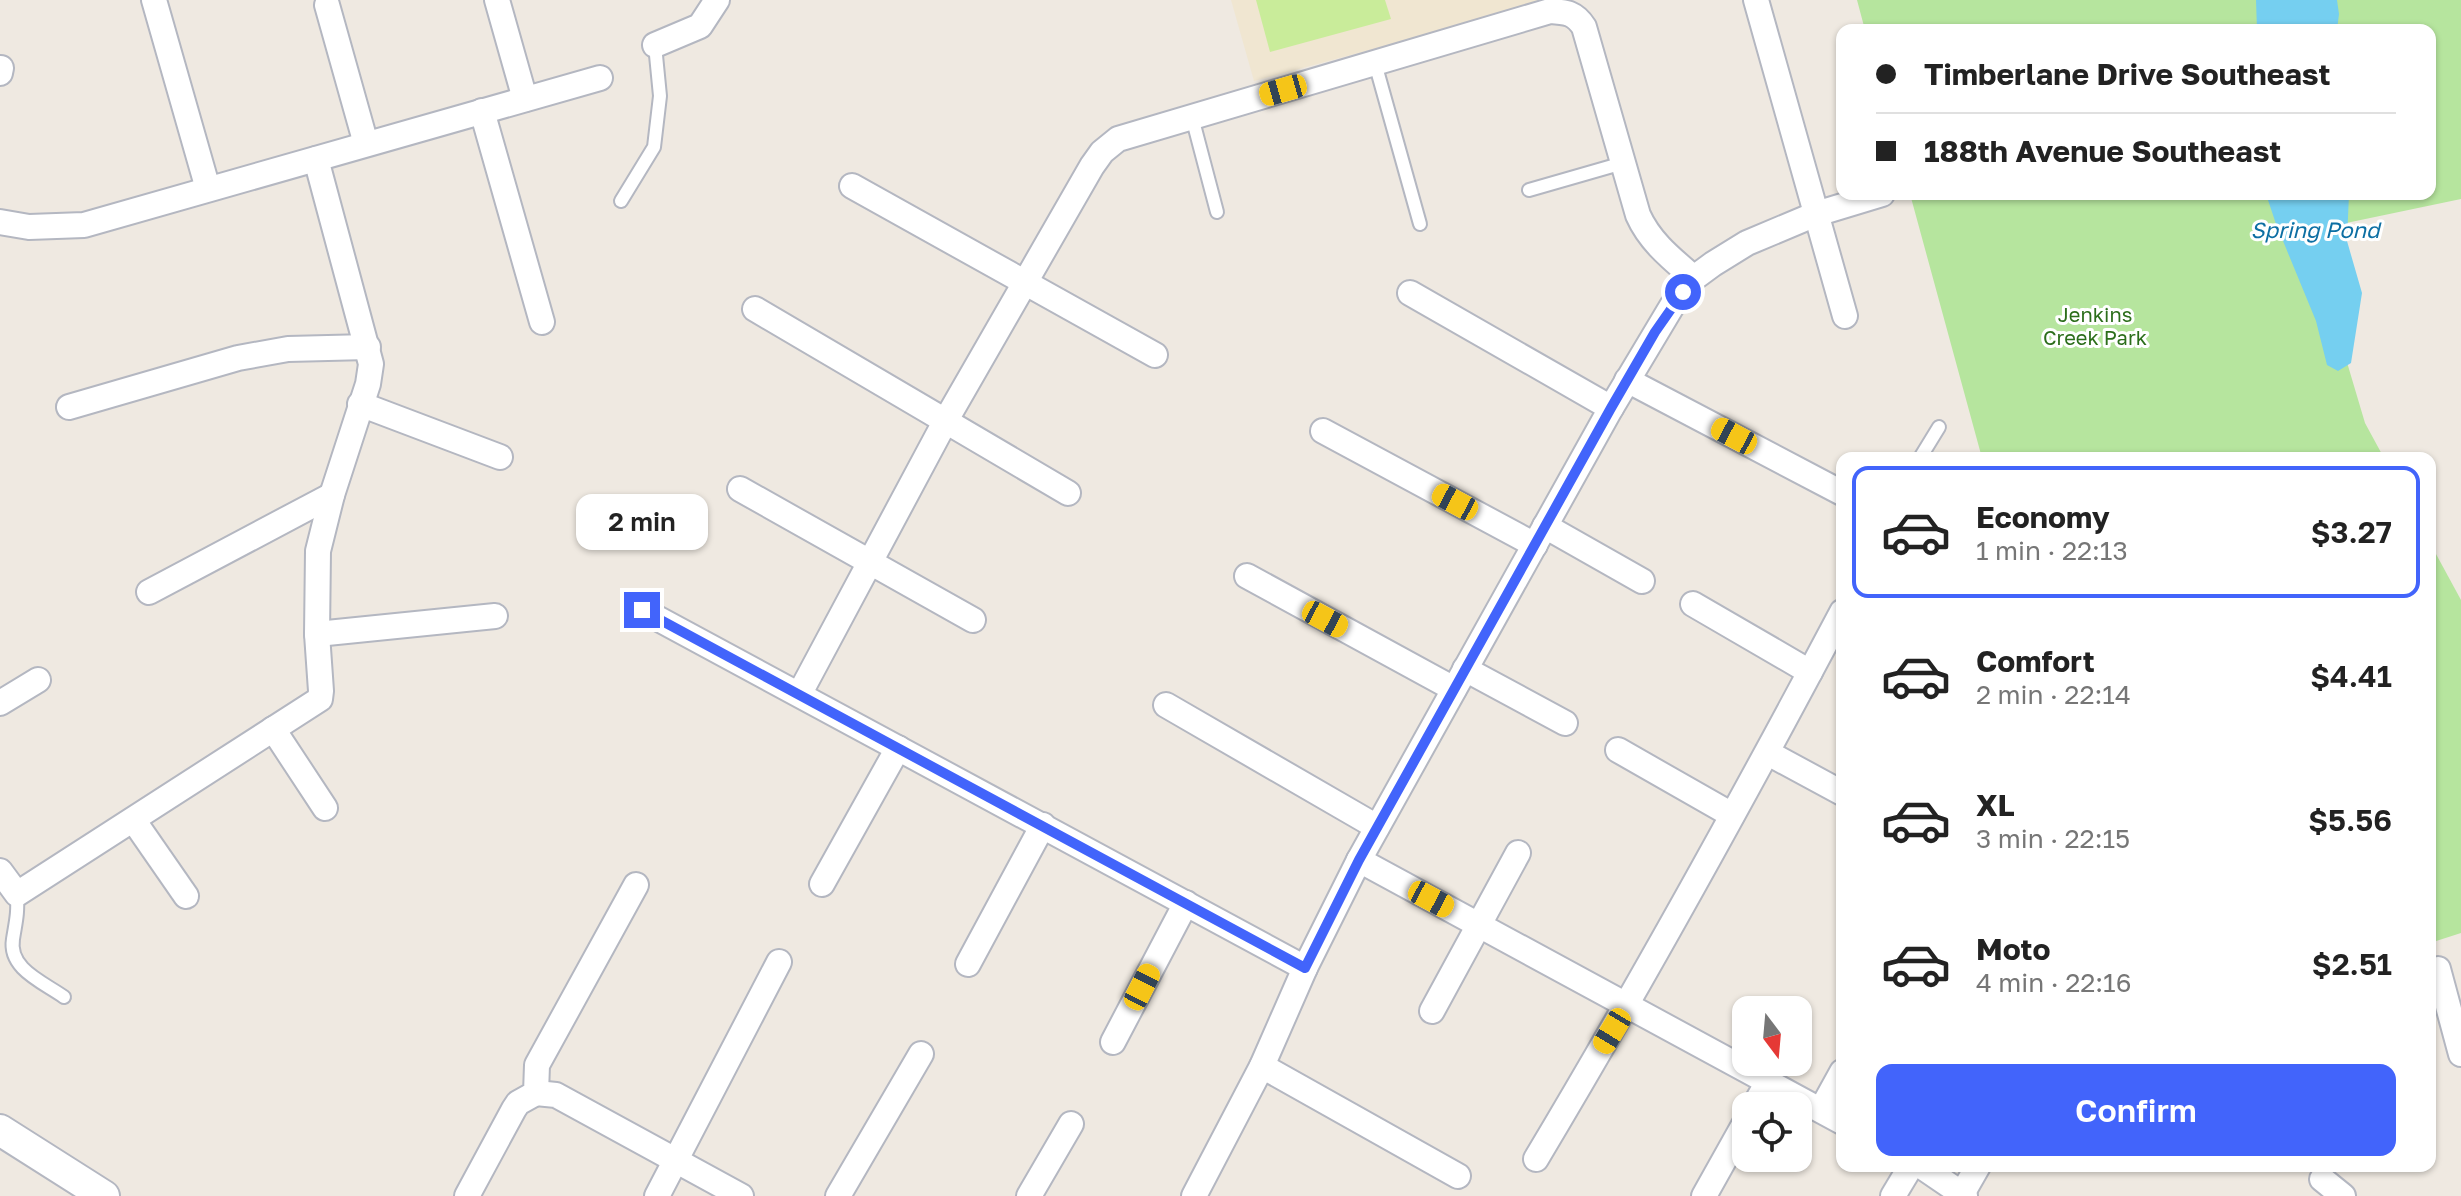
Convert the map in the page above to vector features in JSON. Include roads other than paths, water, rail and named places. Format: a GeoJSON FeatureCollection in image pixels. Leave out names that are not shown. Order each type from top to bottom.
{"type":"FeatureCollection","features":[{"type":"Feature","properties":{"kind":"street"},"geometry":{"type":"LineString","coordinates":[[154,0],[208,189]]}},
{"type":"Feature","properties":{"kind":"street"},"geometry":{"type":"LineString","coordinates":[[497,0],[525,99]]}},
{"type":"Feature","properties":{"kind":"street"},"geometry":{"type":"LineString","coordinates":[[655,45],[700,26],[717,0]]}},
{"type":"Feature","properties":{"kind":"street"},"geometry":{"type":"LineString","coordinates":[[1756,0],[1845,316]]}},
{"type":"Feature","properties":{"kind":"street"},"geometry":{"type":"LineString","coordinates":[[327,5],[366,144]]}},
{"type":"Feature","properties":{"kind":"street"},"geometry":{"type":"LineString","coordinates":[[800,693],[946,420],[1092,166],[1102,152],[1118,139],[1550,11],[1567,12],[1576,16],[1584,27],[1645,231],[1657,246],[1694,278]]}},
{"type":"Feature","properties":{"kind":"street"},"geometry":{"type":"LineString","coordinates":[[0,222],[29,227],[84,225],[600,78]]}},
{"type":"Feature","properties":{"kind":"street"},"geometry":{"type":"LineString","coordinates":[[482,111],[542,322]]}},
{"type":"Feature","properties":{"kind":"street"},"geometry":{"type":"LineString","coordinates":[[0,871],[17,894],[320,699],[318,551],[332,495],[368,384],[371,364],[316,159]]}},
{"type":"Feature","properties":{"kind":"street"},"geometry":{"type":"LineString","coordinates":[[852,186],[1155,355]]}},
{"type":"Feature","properties":{"kind":"street"},"geometry":{"type":"LineString","coordinates":[[1194,1196],[1262,1066],[1305,968],[1359,860],[1611,408],[1672,306],[1694,278],[1747,243],[1816,214],[1862,200]]}},
{"type":"Feature","properties":{"kind":"street"},"geometry":{"type":"LineString","coordinates":[[1410,293],[1611,408]]}},
{"type":"Feature","properties":{"kind":"street"},"geometry":{"type":"LineString","coordinates":[[755,309],[1068,493]]}},
{"type":"Feature","properties":{"kind":"street"},"geometry":{"type":"LineString","coordinates":[[69,407],[238,358],[288,349],[368,347]]}},
{"type":"Feature","properties":{"kind":"street"},"geometry":{"type":"LineString","coordinates":[[1627,380],[1836,490]]}},
{"type":"Feature","properties":{"kind":"street"},"geometry":{"type":"LineString","coordinates":[[360,404],[500,457]]}},
{"type":"Feature","properties":{"kind":"street"},"geometry":{"type":"LineString","coordinates":[[1323,431],[1540,536],[1642,581]]}},
{"type":"Feature","properties":{"kind":"street"},"geometry":{"type":"LineString","coordinates":[[740,489],[973,620]]}},
{"type":"Feature","properties":{"kind":"street"},"geometry":{"type":"LineString","coordinates":[[149,592],[332,495]]}},
{"type":"Feature","properties":{"kind":"street"},"geometry":{"type":"LineString","coordinates":[[1247,576],[1460,679],[1565,723]]}},
{"type":"Feature","properties":{"kind":"street"},"geometry":{"type":"LineString","coordinates":[[1693,604],[1810,672]]}},
{"type":"Feature","properties":{"kind":"street"},"geometry":{"type":"LineString","coordinates":[[642,610],[1305,968]]}},
{"type":"Feature","properties":{"kind":"street"},"geometry":{"type":"LineString","coordinates":[[317,634],[495,616]]}},
{"type":"Feature","properties":{"kind":"street"},"geometry":{"type":"LineString","coordinates":[[1536,1159],[1627,1006],[1768,753],[1836,623]]}},
{"type":"Feature","properties":{"kind":"street"},"geometry":{"type":"LineString","coordinates":[[0,703],[38,680]]}},
{"type":"Feature","properties":{"kind":"street"},"geometry":{"type":"LineString","coordinates":[[1166,705],[1377,827]]}},
{"type":"Feature","properties":{"kind":"street"},"geometry":{"type":"LineString","coordinates":[[273,729],[325,808]]}},
{"type":"Feature","properties":{"kind":"street"},"geometry":{"type":"LineString","coordinates":[[822,884],[898,748]]}},
{"type":"Feature","properties":{"kind":"street"},"geometry":{"type":"LineString","coordinates":[[1618,750],[1732,815]]}},
{"type":"Feature","properties":{"kind":"street"},"geometry":{"type":"LineString","coordinates":[[1768,753],[1836,790]]}},
{"type":"Feature","properties":{"kind":"street"},"geometry":{"type":"LineString","coordinates":[[134,821],[186,896]]}},
{"type":"Feature","properties":{"kind":"street"},"geometry":{"type":"LineString","coordinates":[[968,964],[1043,825]]}},
{"type":"Feature","properties":{"kind":"street"},"geometry":{"type":"LineString","coordinates":[[1432,1011],[1518,853]]}},
{"type":"Feature","properties":{"kind":"street"},"geometry":{"type":"LineString","coordinates":[[1359,860],[1832,1116]]}},
{"type":"Feature","properties":{"kind":"street"},"geometry":{"type":"LineString","coordinates":[[536,1093],[537,1065],[636,885]]}},
{"type":"Feature","properties":{"kind":"street"},"geometry":{"type":"LineString","coordinates":[[1113,1042],[1186,903]]}},
{"type":"Feature","properties":{"kind":"street"},"geometry":{"type":"LineString","coordinates":[[657,1196],[779,962]]}},
{"type":"Feature","properties":{"kind":"street"},"geometry":{"type":"LineString","coordinates":[[2443,967],[2461,1054]]}},
{"type":"Feature","properties":{"kind":"street"},"geometry":{"type":"LineString","coordinates":[[838,1196],[921,1054]]}},
{"type":"Feature","properties":{"kind":"street"},"geometry":{"type":"LineString","coordinates":[[1262,1066],[1458,1176]]}},
{"type":"Feature","properties":{"kind":"street"},"geometry":{"type":"LineString","coordinates":[[1762,1092],[1768,1082]]}},
{"type":"Feature","properties":{"kind":"street"},"geometry":{"type":"LineString","coordinates":[[467,1196],[518,1103],[536,1093],[556,1095],[741,1196]]}},
{"type":"Feature","properties":{"kind":"street"},"geometry":{"type":"LineString","coordinates":[[1029,1196],[1071,1124]]}},
{"type":"Feature","properties":{"kind":"street"},"geometry":{"type":"LineString","coordinates":[[0,1130],[104,1196]]}},
{"type":"Feature","properties":{"kind":"street"},"geometry":{"type":"LineString","coordinates":[[1704,1196],[1732,1146]]}},
{"type":"Feature","properties":{"kind":"street"},"geometry":{"type":"LineString","coordinates":[[1893,1196],[1907,1172]]}},
{"type":"Feature","properties":{"kind":"street"},"geometry":{"type":"LineString","coordinates":[[1930,1172],[1963,1195],[1975,1172]]}},
{"type":"Feature","properties":{"kind":"street"},"geometry":{"type":"LineString","coordinates":[[2322,1179],[2343,1196]]}},
{"type":"Feature","properties":{"kind":"lane"},"geometry":{"type":"LineString","coordinates":[[621,201],[654,147],[660,96],[655,45]]}},
{"type":"Feature","properties":{"kind":"lane"},"geometry":{"type":"LineString","coordinates":[[1375,63],[1420,224]]}},
{"type":"Feature","properties":{"kind":"lane"},"geometry":{"type":"LineString","coordinates":[[1192,117],[1217,212]]}},
{"type":"Feature","properties":{"kind":"lane"},"geometry":{"type":"LineString","coordinates":[[1529,190],[1623,163]]}},
{"type":"Feature","properties":{"kind":"lane"},"geometry":{"type":"LineString","coordinates":[[1924,452],[1939,427]]}},
{"type":"Feature","properties":{"kind":"lane"},"geometry":{"type":"LineString","coordinates":[[17,894],[18,917],[12,940],[13,956],[21,967],[64,997]]}},
{"type":"Feature","properties":{"kind":"water"},"geometry":{"type":"Polygon","coordinates":[[[2256,0],[2337,0],[2338,24],[2257,24],[2256,0]]]}},
{"type":"Feature","properties":{"kind":"water","name":"Spring Pond"},"geometry":{"type":"Polygon","coordinates":[[[2268,200],[2349,200],[2347,241],[2362,293],[2351,363],[2338,371],[2327,365],[2316,321],[2268,200]]]}},
{"type":"Feature","properties":{"kind":"park label","name":"Jenkins Creek Park"},"geometry":{"type":"Point","coordinates":[2095,326]}}]}
